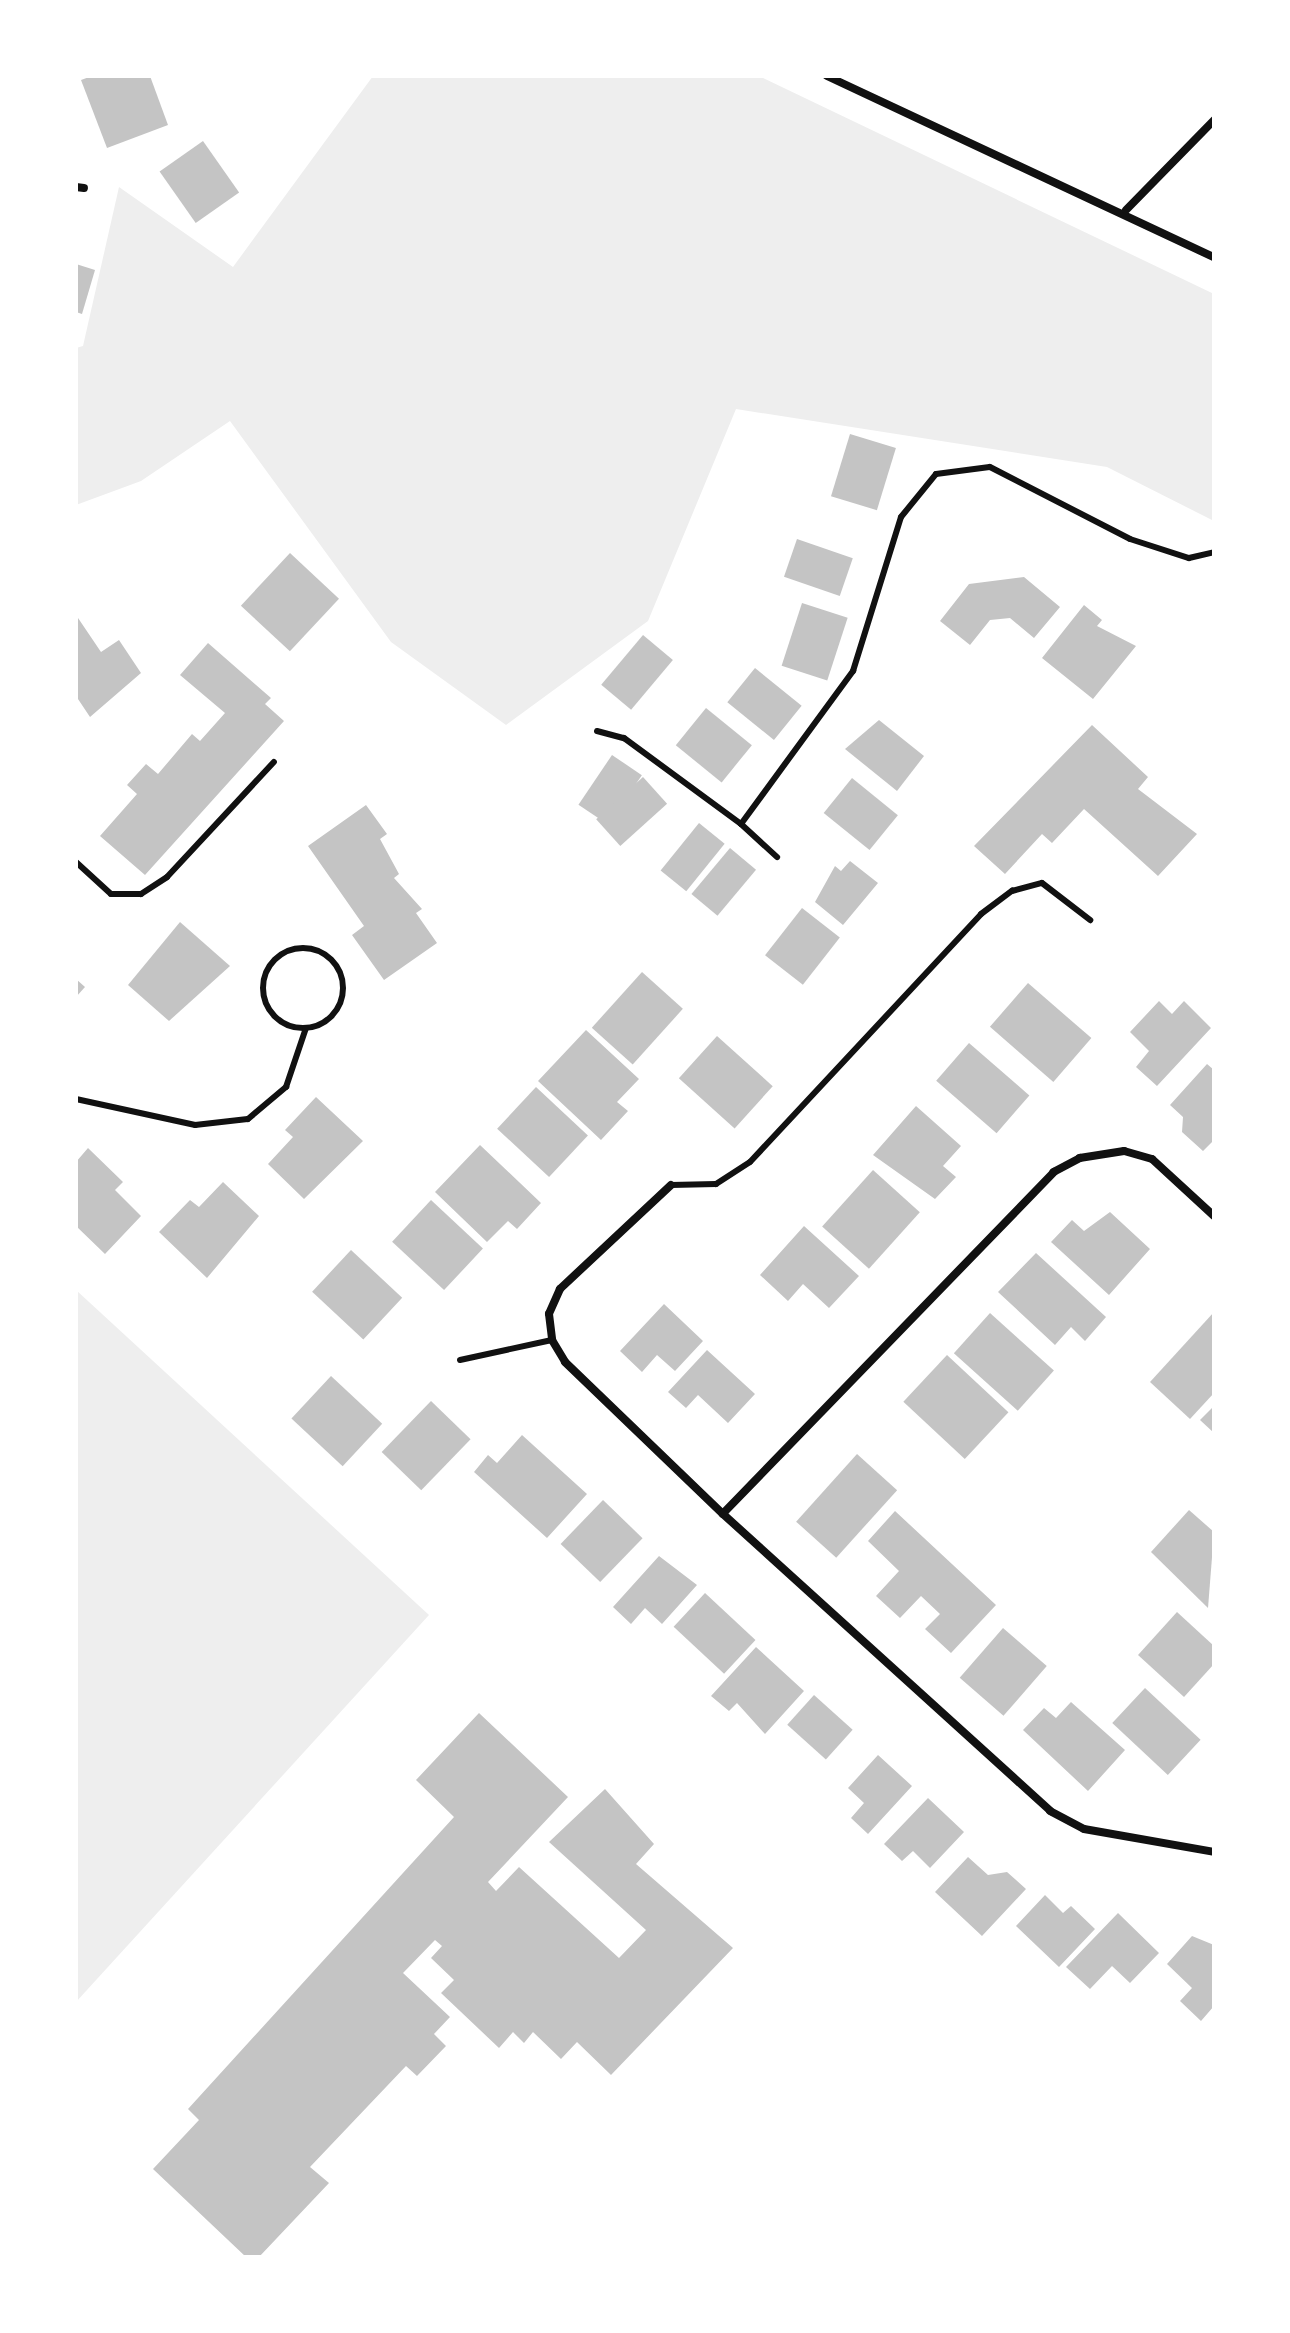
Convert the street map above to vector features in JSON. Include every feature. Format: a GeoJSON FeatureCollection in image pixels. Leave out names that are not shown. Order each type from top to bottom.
{"type":"FeatureCollection","features":[{"type":"Feature","properties":{"kind":"street"},"geometry":{"type":"LineString","coordinates":[[827,76],[1126,210],[1214,257]]}},
{"type":"Feature","properties":{"kind":"street"},"geometry":{"type":"LineString","coordinates":[[1126,210],[1214,120]]}},
{"type":"Feature","properties":{"kind":"street"},"geometry":{"type":"LineString","coordinates":[[723,1514],[1054,1172],[1080,1158],[1124,1151],[1152,1159],[1214,1216]]}},
{"type":"Feature","properties":{"kind":"street"},"geometry":{"type":"LineString","coordinates":[[671,1185],[560,1289],[549,1314],[552,1340],[565,1362],[723,1514],[1050,1811],[1084,1829],[1214,1852]]}},
{"type":"Feature","properties":{"kind":"lane"},"geometry":{"type":"LineString","coordinates":[[741,824],[853,671],[901,517],[936,474],[990,467],[1130,539],[1189,558],[1214,552]]}},
{"type":"Feature","properties":{"kind":"lane"},"geometry":{"type":"LineString","coordinates":[[597,731],[624,738],[741,824],[777,857]]}},
{"type":"Feature","properties":{"kind":"lane"},"geometry":{"type":"LineString","coordinates":[[76,862],[111,894],[141,894],[167,877],[274,762]]}},
{"type":"Feature","properties":{"kind":"lane"},"geometry":{"type":"LineString","coordinates":[[671,1185],[697,1189],[742,1168],[981,914],[1012,891],[1042,883],[1090,920]]}},
{"type":"Feature","properties":{"kind":"lane"},"geometry":{"type":"LineString","coordinates":[[76,1099],[195,1125],[235,1123],[281,1094],[306,1028],[339,1007],[342,980],[330,958],[295,949],[266,974],[264,1000],[280,1022],[306,1028]]}},
{"type":"Feature","properties":{"kind":"lane"},"geometry":{"type":"LineString","coordinates":[[460,1360],[552,1340]]}},
{"type":"Feature","properties":{"kind":"shaded area"},"geometry":{"type":"Polygon","coordinates":[[[373,76],[759,76],[1214,294],[1214,521],[1107,467],[736,409],[648,621],[506,725],[391,642],[230,421],[141,481],[76,505],[76,348],[83,346],[119,187],[233,267],[373,76]]]}},
{"type":"Feature","properties":{"kind":"shaded area"},"geometry":{"type":"Polygon","coordinates":[[[76,1290],[429,1615],[76,2002],[76,1290]]]}},
{"type":"Feature","properties":{"kind":"building"},"geometry":{"type":"Polygon","coordinates":[[[92,76],[150,76],[168,125],[107,148],[81,80],[92,76]]]}},
{"type":"Feature","properties":{"kind":"building"},"geometry":{"type":"Polygon","coordinates":[[[203,141],[239,193],[196,223],[160,171],[203,141]]]}},
{"type":"Feature","properties":{"kind":"building"},"geometry":{"type":"Polygon","coordinates":[[[76,264],[95,270],[82,314],[76,312],[76,264]]]}},
{"type":"Feature","properties":{"kind":"building"},"geometry":{"type":"Polygon","coordinates":[[[850,434],[896,448],[877,510],[831,496],[850,434]]]}},
{"type":"Feature","properties":{"kind":"building"},"geometry":{"type":"Polygon","coordinates":[[[797,539],[853,558],[840,596],[784,577],[797,539]]]}},
{"type":"Feature","properties":{"kind":"building"},"geometry":{"type":"Polygon","coordinates":[[[290,553],[339,599],[290,651],[241,606],[290,553]]]}},
{"type":"Feature","properties":{"kind":"building"},"geometry":{"type":"Polygon","coordinates":[[[1024,577],[1060,607],[1034,638],[1010,618],[990,620],[970,645],[940,621],[969,584],[1024,577]]]}},
{"type":"Feature","properties":{"kind":"building"},"geometry":{"type":"Polygon","coordinates":[[[802,603],[848,618],[827,681],[782,666],[802,603]]]}},
{"type":"Feature","properties":{"kind":"building"},"geometry":{"type":"Polygon","coordinates":[[[1084,605],[1102,620],[1097,626],[1136,646],[1093,699],[1042,658],[1084,605]]]}},
{"type":"Feature","properties":{"kind":"building"},"geometry":{"type":"Polygon","coordinates":[[[76,615],[101,652],[119,640],[141,673],[90,717],[76,696],[76,615]]]}},
{"type":"Feature","properties":{"kind":"building"},"geometry":{"type":"Polygon","coordinates":[[[643,635],[673,660],[631,710],[601,685],[643,635]]]}},
{"type":"Feature","properties":{"kind":"building"},"geometry":{"type":"Polygon","coordinates":[[[208,643],[271,698],[265,704],[284,721],[145,875],[100,836],[137,794],[127,785],[146,764],[158,774],[192,734],[200,741],[225,713],[180,675],[208,643]]]}},
{"type":"Feature","properties":{"kind":"building"},"geometry":{"type":"Polygon","coordinates":[[[755,668],[802,706],[774,740],[727,702],[755,668]]]}},
{"type":"Feature","properties":{"kind":"building"},"geometry":{"type":"Polygon","coordinates":[[[706,708],[752,745],[722,782],[676,745],[706,708]]]}},
{"type":"Feature","properties":{"kind":"building"},"geometry":{"type":"Polygon","coordinates":[[[879,720],[924,756],[897,791],[845,749],[879,720]]]}},
{"type":"Feature","properties":{"kind":"building"},"geometry":{"type":"Polygon","coordinates":[[[1092,725],[1148,777],[1138,789],[1197,834],[1158,876],[1084,809],[1052,843],[1042,834],[1005,874],[974,846],[1092,725]]]}},
{"type":"Feature","properties":{"kind":"building"},"geometry":{"type":"Polygon","coordinates":[[[612,755],[642,775],[608,825],[578,805],[612,755]]]}},
{"type":"Feature","properties":{"kind":"building"},"geometry":{"type":"Polygon","coordinates":[[[643,777],[667,804],[620,846],[596,819],[643,777]]]}},
{"type":"Feature","properties":{"kind":"building"},"geometry":{"type":"Polygon","coordinates":[[[852,778],[898,815],[870,850],[824,813],[852,778]]]}},
{"type":"Feature","properties":{"kind":"building"},"geometry":{"type":"Polygon","coordinates":[[[366,805],[387,834],[380,839],[399,874],[394,878],[422,909],[416,913],[437,943],[384,980],[352,935],[364,926],[308,846],[366,805]]]}},
{"type":"Feature","properties":{"kind":"building"},"geometry":{"type":"Polygon","coordinates":[[[699,823],[725,844],[686,891],[661,870],[699,823]]]}},
{"type":"Feature","properties":{"kind":"building"},"geometry":{"type":"Polygon","coordinates":[[[730,848],[756,870],[717,916],[691,894],[730,848]]]}},
{"type":"Feature","properties":{"kind":"building"},"geometry":{"type":"Polygon","coordinates":[[[850,861],[878,883],[843,925],[815,902],[835,866],[841,871],[850,861]]]}},
{"type":"Feature","properties":{"kind":"building"},"geometry":{"type":"Polygon","coordinates":[[[802,908],[840,938],[803,985],[765,955],[802,908]]]}},
{"type":"Feature","properties":{"kind":"building"},"geometry":{"type":"Polygon","coordinates":[[[180,922],[230,966],[169,1021],[128,985],[180,922]]]}},
{"type":"Feature","properties":{"kind":"building"},"geometry":{"type":"Polygon","coordinates":[[[642,972],[683,1009],[633,1065],[592,1028],[642,972]]]}},
{"type":"Feature","properties":{"kind":"building"},"geometry":{"type":"Polygon","coordinates":[[[76,979],[85,987],[76,997],[76,979]]]}},
{"type":"Feature","properties":{"kind":"building"},"geometry":{"type":"Polygon","coordinates":[[[1028,983],[1091,1038],[1053,1082],[990,1027],[1028,983]]]}},
{"type":"Feature","properties":{"kind":"building"},"geometry":{"type":"Polygon","coordinates":[[[1159,1001],[1172,1014],[1184,1001],[1211,1028],[1157,1086],[1136,1067],[1149,1051],[1130,1032],[1159,1001]]]}},
{"type":"Feature","properties":{"kind":"building"},"geometry":{"type":"Polygon","coordinates":[[[586,1030],[639,1079],[617,1102],[628,1111],[601,1140],[538,1081],[586,1030]]]}},
{"type":"Feature","properties":{"kind":"building"},"geometry":{"type":"Polygon","coordinates":[[[717,1036],[773,1086],[735,1129],[679,1078],[717,1036]]]}},
{"type":"Feature","properties":{"kind":"building"},"geometry":{"type":"Polygon","coordinates":[[[969,1043],[1029,1095],[997,1133],[936,1081],[969,1043]]]}},
{"type":"Feature","properties":{"kind":"building"},"geometry":{"type":"Polygon","coordinates":[[[1207,1064],[1214,1070],[1214,1140],[1203,1151],[1182,1132],[1183,1117],[1170,1105],[1207,1064]]]}},
{"type":"Feature","properties":{"kind":"building"},"geometry":{"type":"Polygon","coordinates":[[[536,1087],[588,1135],[549,1177],[497,1129],[536,1087]]]}},
{"type":"Feature","properties":{"kind":"building"},"geometry":{"type":"Polygon","coordinates":[[[316,1097],[363,1141],[304,1199],[268,1164],[293,1137],[285,1130],[316,1097]]]}},
{"type":"Feature","properties":{"kind":"building"},"geometry":{"type":"Polygon","coordinates":[[[916,1106],[961,1146],[943,1166],[956,1177],[935,1199],[873,1155],[916,1106]]]}},
{"type":"Feature","properties":{"kind":"building"},"geometry":{"type":"Polygon","coordinates":[[[480,1145],[541,1203],[517,1229],[508,1221],[487,1242],[435,1192],[480,1145]]]}},
{"type":"Feature","properties":{"kind":"building"},"geometry":{"type":"Polygon","coordinates":[[[88,1148],[123,1182],[115,1190],[141,1216],[105,1254],[76,1226],[76,1162],[88,1148]]]}},
{"type":"Feature","properties":{"kind":"building"},"geometry":{"type":"Polygon","coordinates":[[[873,1170],[920,1212],[869,1269],[822,1226],[873,1170]]]}},
{"type":"Feature","properties":{"kind":"building"},"geometry":{"type":"Polygon","coordinates":[[[223,1182],[259,1216],[207,1278],[159,1232],[190,1200],[199,1207],[223,1182]]]}},
{"type":"Feature","properties":{"kind":"building"},"geometry":{"type":"Polygon","coordinates":[[[431,1200],[483,1248],[444,1290],[392,1242],[431,1200]]]}},
{"type":"Feature","properties":{"kind":"building"},"geometry":{"type":"Polygon","coordinates":[[[1110,1212],[1150,1249],[1109,1295],[1051,1242],[1072,1220],[1084,1231],[1110,1212]]]}},
{"type":"Feature","properties":{"kind":"building"},"geometry":{"type":"Polygon","coordinates":[[[804,1226],[859,1276],[829,1308],[803,1284],[788,1301],[760,1275],[804,1226]]]}},
{"type":"Feature","properties":{"kind":"building"},"geometry":{"type":"Polygon","coordinates":[[[351,1250],[402,1298],[363,1339],[312,1292],[351,1250]]]}},
{"type":"Feature","properties":{"kind":"building"},"geometry":{"type":"Polygon","coordinates":[[[1036,1253],[1106,1317],[1085,1341],[1071,1327],[1055,1345],[998,1292],[1036,1253]]]}},
{"type":"Feature","properties":{"kind":"building"},"geometry":{"type":"Polygon","coordinates":[[[664,1304],[703,1341],[675,1371],[657,1355],[642,1372],[620,1351],[664,1304]]]}},
{"type":"Feature","properties":{"kind":"building"},"geometry":{"type":"Polygon","coordinates":[[[1214,1312],[1214,1393],[1190,1419],[1150,1382],[1214,1312]]]}},
{"type":"Feature","properties":{"kind":"building"},"geometry":{"type":"Polygon","coordinates":[[[990,1313],[1054,1371],[1018,1411],[954,1353],[990,1313]]]}},
{"type":"Feature","properties":{"kind":"building"},"geometry":{"type":"Polygon","coordinates":[[[707,1350],[755,1394],[728,1423],[698,1395],[686,1408],[668,1392],[707,1350]]]}},
{"type":"Feature","properties":{"kind":"building"},"geometry":{"type":"Polygon","coordinates":[[[947,1355],[1008,1412],[965,1459],[903,1402],[947,1355]]]}},
{"type":"Feature","properties":{"kind":"building"},"geometry":{"type":"Polygon","coordinates":[[[331,1376],[382,1424],[343,1466],[291,1418],[331,1376]]]}},
{"type":"Feature","properties":{"kind":"building"},"geometry":{"type":"Polygon","coordinates":[[[431,1401],[471,1439],[421,1490],[382,1452],[431,1401]]]}},
{"type":"Feature","properties":{"kind":"building"},"geometry":{"type":"Polygon","coordinates":[[[1214,1406],[1214,1433],[1200,1420],[1214,1406]]]}},
{"type":"Feature","properties":{"kind":"building"},"geometry":{"type":"Polygon","coordinates":[[[522,1435],[587,1494],[547,1538],[474,1472],[488,1455],[497,1463],[522,1435]]]}},
{"type":"Feature","properties":{"kind":"building"},"geometry":{"type":"Polygon","coordinates":[[[857,1454],[897,1490],[836,1558],[796,1522],[857,1454]]]}},
{"type":"Feature","properties":{"kind":"building"},"geometry":{"type":"Polygon","coordinates":[[[603,1500],[643,1538],[600,1582],[561,1544],[603,1500]]]}},
{"type":"Feature","properties":{"kind":"building"},"geometry":{"type":"Polygon","coordinates":[[[1189,1510],[1214,1532],[1208,1608],[1151,1552],[1189,1510]]]}},
{"type":"Feature","properties":{"kind":"building"},"geometry":{"type":"Polygon","coordinates":[[[895,1511],[996,1605],[951,1653],[925,1629],[940,1614],[921,1596],[900,1618],[876,1596],[899,1571],[868,1541],[895,1511]]]}},
{"type":"Feature","properties":{"kind":"building"},"geometry":{"type":"Polygon","coordinates":[[[659,1556],[697,1585],[662,1624],[645,1608],[631,1624],[613,1607],[659,1556]]]}},
{"type":"Feature","properties":{"kind":"building"},"geometry":{"type":"Polygon","coordinates":[[[705,1593],[755,1640],[724,1674],[674,1627],[705,1593]]]}},
{"type":"Feature","properties":{"kind":"building"},"geometry":{"type":"Polygon","coordinates":[[[1177,1612],[1214,1646],[1214,1664],[1184,1697],[1138,1655],[1177,1612]]]}},
{"type":"Feature","properties":{"kind":"building"},"geometry":{"type":"Polygon","coordinates":[[[1003,1628],[1047,1666],[1003,1716],[960,1678],[1003,1628]]]}},
{"type":"Feature","properties":{"kind":"building"},"geometry":{"type":"Polygon","coordinates":[[[756,1647],[804,1691],[765,1734],[737,1703],[729,1711],[711,1696],[756,1647]]]}},
{"type":"Feature","properties":{"kind":"building"},"geometry":{"type":"Polygon","coordinates":[[[1145,1688],[1201,1740],[1168,1775],[1112,1723],[1145,1688]]]}},
{"type":"Feature","properties":{"kind":"building"},"geometry":{"type":"Polygon","coordinates":[[[814,1695],[853,1730],[826,1760],[787,1725],[814,1695]]]}},
{"type":"Feature","properties":{"kind":"building"},"geometry":{"type":"Polygon","coordinates":[[[1071,1702],[1125,1750],[1088,1791],[1023,1730],[1044,1708],[1056,1718],[1071,1702]]]}},
{"type":"Feature","properties":{"kind":"building"},"geometry":{"type":"Polygon","coordinates":[[[479,1713],[568,1797],[488,1882],[496,1891],[519,1867],[619,1958],[646,1930],[549,1842],[605,1789],[654,1844],[636,1864],[733,1948],[611,2075],[577,2042],[561,2059],[533,2032],[524,2043],[513,2032],[499,2048],[441,1993],[454,1980],[431,1958],[442,1946],[435,1940],[403,1973],[450,2017],[434,2034],[446,2046],[417,2076],[406,2066],[310,2167],[329,2183],[259,2257],[246,2257],[153,2169],[199,2120],[188,2109],[454,1817],[416,1780],[479,1713]]]}},
{"type":"Feature","properties":{"kind":"building"},"geometry":{"type":"Polygon","coordinates":[[[878,1755],[912,1786],[868,1834],[851,1818],[864,1803],[848,1788],[878,1755]]]}},
{"type":"Feature","properties":{"kind":"building"},"geometry":{"type":"Polygon","coordinates":[[[928,1798],[964,1832],[930,1868],[913,1851],[902,1861],[884,1844],[928,1798]]]}},
{"type":"Feature","properties":{"kind":"building"},"geometry":{"type":"Polygon","coordinates":[[[968,1857],[988,1875],[1007,1872],[1026,1889],[982,1936],[935,1892],[968,1857]]]}},
{"type":"Feature","properties":{"kind":"building"},"geometry":{"type":"Polygon","coordinates":[[[1045,1895],[1063,1913],[1071,1906],[1095,1929],[1059,1967],[1016,1926],[1045,1895]]]}},
{"type":"Feature","properties":{"kind":"building"},"geometry":{"type":"Polygon","coordinates":[[[1118,1913],[1159,1953],[1130,1983],[1112,1966],[1090,1989],[1066,1967],[1118,1913]]]}},
{"type":"Feature","properties":{"kind":"building"},"geometry":{"type":"Polygon","coordinates":[[[1192,1936],[1214,1945],[1214,2006],[1201,2021],[1180,2001],[1192,1988],[1167,1964],[1192,1936]]]}}]}
